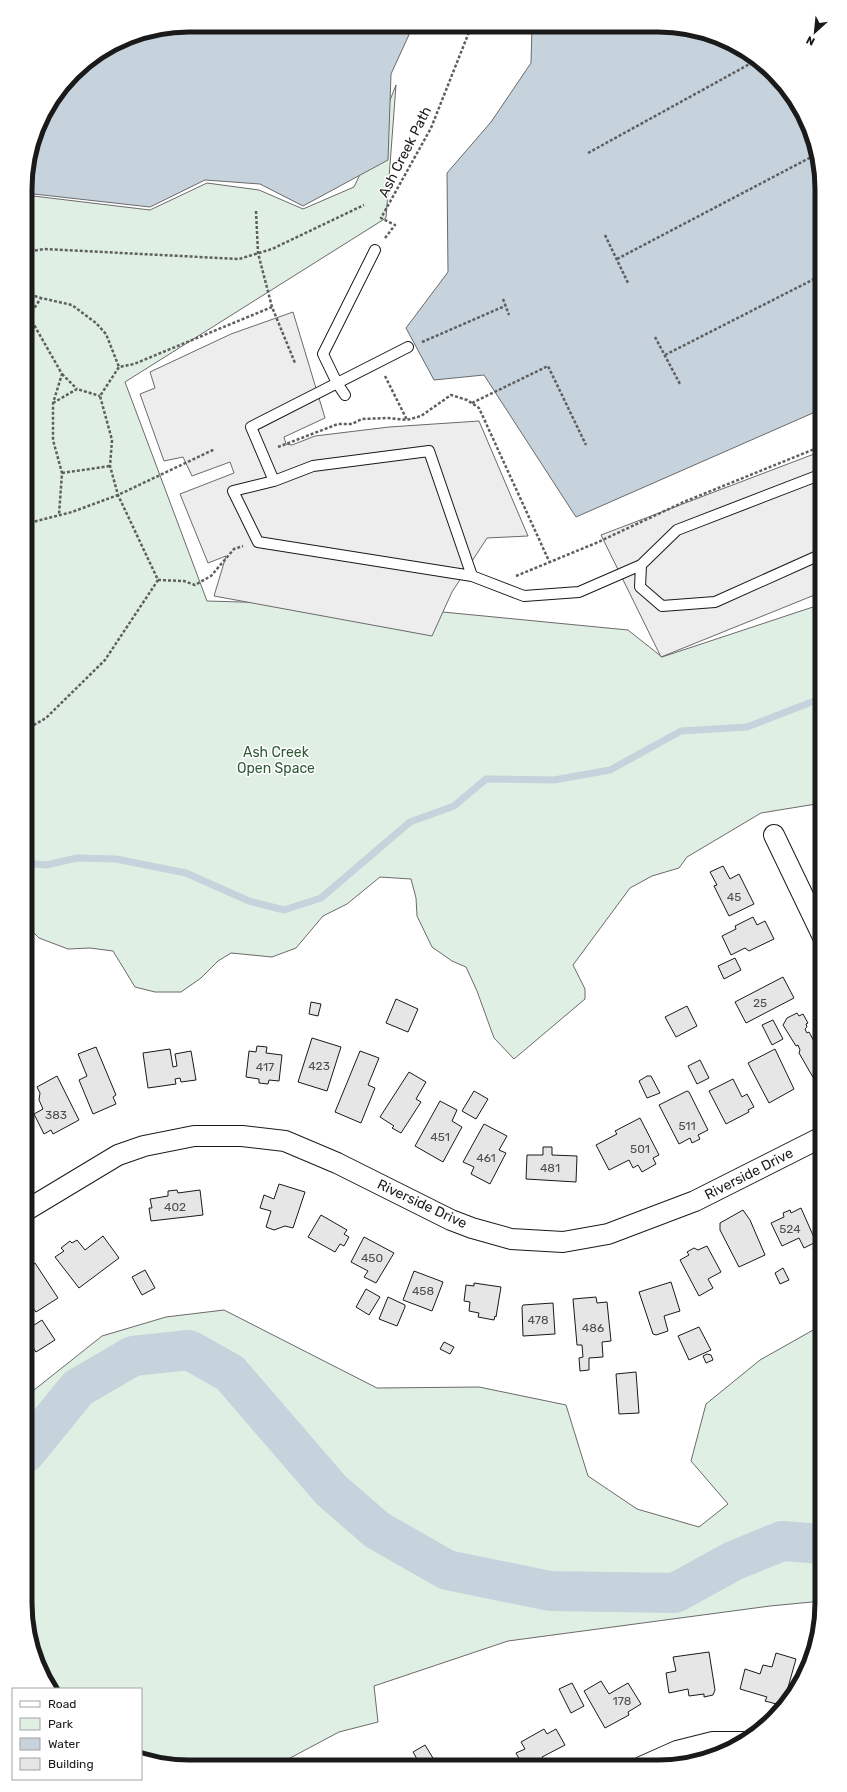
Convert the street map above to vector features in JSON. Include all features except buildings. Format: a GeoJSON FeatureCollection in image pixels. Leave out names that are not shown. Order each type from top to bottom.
{"type":"FeatureCollection","features":[{"type":"Feature","properties":{"kind":"street"},"geometry":{"type":"LineString","coordinates":[[774,835],[815,920]]}},
{"type":"Feature","properties":{"kind":"street","name":"Riverside Drive"},"geometry":{"type":"LineString","coordinates":[[32,1207],[118,1155],[137,1148],[194,1136],[242,1136],[285,1141],[337,1163],[451,1220],[478,1230],[511,1239],[563,1242],[608,1234],[695,1201],[815,1141]]}},
{"type":"Feature","properties":{"kind":"street"},"geometry":{"type":"LineString","coordinates":[[657,1760],[677,1751],[713,1742],[732,1742]]}},
{"type":"Feature","properties":{"kind":"lane"},"geometry":{"type":"LineString","coordinates":[[345,395],[337,383],[323,354],[375,250]]}},
{"type":"Feature","properties":{"kind":"lane"},"geometry":{"type":"LineString","coordinates":[[274,481],[251,427],[408,347]]}},
{"type":"Feature","properties":{"kind":"lane"},"geometry":{"type":"LineString","coordinates":[[472,576],[429,451],[313,466],[274,481],[234,491],[258,542],[472,576],[524,596],[579,592],[641,565],[677,530],[815,477]]}},
{"type":"Feature","properties":{"kind":"lane"},"geometry":{"type":"LineString","coordinates":[[641,565],[640,587],[662,606],[715,602],[815,557]]}},
{"type":"Feature","properties":{"kind":"path","name":"Ash Creek Path"},"geometry":{"type":"LineString","coordinates":[[375,250],[395,225],[381,218],[431,128],[469,32]]}},
{"type":"Feature","properties":{"kind":"path"},"geometry":{"type":"LineString","coordinates":[[588,153],[752,63]]}},
{"type":"Feature","properties":{"kind":"path"},"geometry":{"type":"LineString","coordinates":[[617,259],[812,157]]}},
{"type":"Feature","properties":{"kind":"path"},"geometry":{"type":"LineString","coordinates":[[32,251],[44,249],[239,259],[272,249],[364,205]]}},
{"type":"Feature","properties":{"kind":"path"},"geometry":{"type":"LineString","coordinates":[[256,211],[258,253],[272,307],[295,363]]}},
{"type":"Feature","properties":{"kind":"path"},"geometry":{"type":"LineString","coordinates":[[605,235],[628,283]]}},
{"type":"Feature","properties":{"kind":"path"},"geometry":{"type":"LineString","coordinates":[[665,355],[815,278]]}},
{"type":"Feature","properties":{"kind":"path"},"geometry":{"type":"LineString","coordinates":[[32,295],[72,304],[96,323],[106,334],[118,367]]}},
{"type":"Feature","properties":{"kind":"path"},"geometry":{"type":"LineString","coordinates":[[32,312],[42,298]]}},
{"type":"Feature","properties":{"kind":"path"},"geometry":{"type":"LineString","coordinates":[[503,299],[509,315]]}},
{"type":"Feature","properties":{"kind":"path"},"geometry":{"type":"LineString","coordinates":[[408,347],[505,306]]}},
{"type":"Feature","properties":{"kind":"path"},"geometry":{"type":"LineString","coordinates":[[158,580],[118,495],[110,466],[112,440],[100,396],[118,367],[134,364],[272,307]]}},
{"type":"Feature","properties":{"kind":"path"},"geometry":{"type":"LineString","coordinates":[[32,321],[62,374],[77,389],[100,396]]}},
{"type":"Feature","properties":{"kind":"path"},"geometry":{"type":"LineString","coordinates":[[655,337],[680,384]]}},
{"type":"Feature","properties":{"kind":"path"},"geometry":{"type":"LineString","coordinates":[[472,403],[548,366],[586,445]]}},
{"type":"Feature","properties":{"kind":"path"},"geometry":{"type":"LineString","coordinates":[[59,515],[62,472],[53,440],[53,403],[62,374]]}},
{"type":"Feature","properties":{"kind":"path"},"geometry":{"type":"LineString","coordinates":[[385,375],[407,420]]}},
{"type":"Feature","properties":{"kind":"path"},"geometry":{"type":"LineString","coordinates":[[53,403],[77,389]]}},
{"type":"Feature","properties":{"kind":"path"},"geometry":{"type":"LineString","coordinates":[[32,522],[59,515],[118,495],[215,449]]}},
{"type":"Feature","properties":{"kind":"path"},"geometry":{"type":"LineString","coordinates":[[495,585],[549,561],[596,543],[686,501],[815,449]]}},
{"type":"Feature","properties":{"kind":"path"},"geometry":{"type":"LineString","coordinates":[[62,472],[110,466]]}},
{"type":"Feature","properties":{"kind":"path"},"geometry":{"type":"LineString","coordinates":[[158,580],[184,582],[195,585],[211,576],[234,549],[258,542]]}},
{"type":"Feature","properties":{"kind":"path"},"geometry":{"type":"LineString","coordinates":[[32,726],[46,718],[105,660],[158,580]]}},
{"type":"Feature","properties":{"kind":"green space","name":"Ash Creek Open Space"},"geometry":{"type":"Polygon","coordinates":[[[396,85],[386,218],[125,382],[207,601],[381,606],[628,630],[662,657],[815,606],[815,804],[761,813],[687,857],[679,868],[652,876],[630,888],[573,965],[585,989],[585,999],[514,1059],[494,1038],[477,991],[466,967],[452,961],[432,947],[417,916],[416,898],[411,879],[380,877],[347,904],[323,916],[296,948],[272,957],[231,953],[218,961],[201,978],[181,992],[155,992],[135,987],[113,951],[90,948],[68,949],[39,938],[32,931],[32,196],[150,210],[207,183],[259,190],[303,209],[354,187],[396,85]]]}},
{"type":"Feature","properties":{"kind":"green space"},"geometry":{"type":"Polygon","coordinates":[[[224,1310],[377,1388],[479,1387],[566,1405],[588,1476],[637,1509],[699,1527],[728,1504],[691,1461],[706,1404],[760,1360],[815,1329],[815,1602],[770,1606],[508,1641],[374,1686],[378,1722],[339,1732],[286,1760],[178,1760],[142,1753],[142,1688],[57,1688],[48,1673],[40,1654],[32,1614],[32,1392],[102,1336],[166,1317],[224,1310]]]}},
{"type":"Feature","properties":{"kind":"shaded area"},"geometry":{"type":"Polygon","coordinates":[[[293,312],[325,418],[284,437],[286,444],[292,445],[315,436],[389,427],[479,421],[528,536],[487,538],[452,592],[432,636],[214,596],[226,556],[208,563],[180,494],[234,473],[230,462],[192,476],[183,457],[164,461],[140,394],[155,388],[150,372],[231,334],[293,312]]]}},
{"type":"Feature","properties":{"kind":"shaded area"},"geometry":{"type":"Polygon","coordinates":[[[815,454],[815,595],[661,657],[601,535],[815,454]]]}},
{"type":"Feature","properties":{"kind":"water"},"geometry":{"type":"Polygon","coordinates":[[[410,32],[391,74],[388,160],[303,206],[260,184],[205,180],[150,207],[32,194],[33,168],[37,148],[48,119],[64,93],[93,64],[119,48],[138,40],[168,33],[410,32]]]}},
{"type":"Feature","properties":{"kind":"water"},"geometry":{"type":"Polygon","coordinates":[[[532,32],[669,32],[709,40],[728,48],[754,64],[783,93],[799,119],[807,138],[815,178],[815,412],[576,517],[484,375],[434,380],[406,328],[448,272],[447,173],[491,122],[531,63],[532,32]]]}},
{"type":"Feature","properties":{"kind":"waterway"},"geometry":{"type":"LineString","coordinates":[[32,864],[46,865],[77,858],[116,859],[186,873],[249,901],[284,910],[321,898],[410,822],[454,806],[486,779],[554,780],[610,770],[681,731],[747,727],[815,701]]}},
{"type":"Feature","properties":{"kind":"waterway"},"geometry":{"type":"LineString","coordinates":[[32,1444],[78,1388],[133,1356],[189,1350],[230,1373],[331,1490],[377,1530],[447,1570],[550,1591],[675,1593],[733,1561],[782,1541],[815,1543]]}}]}
